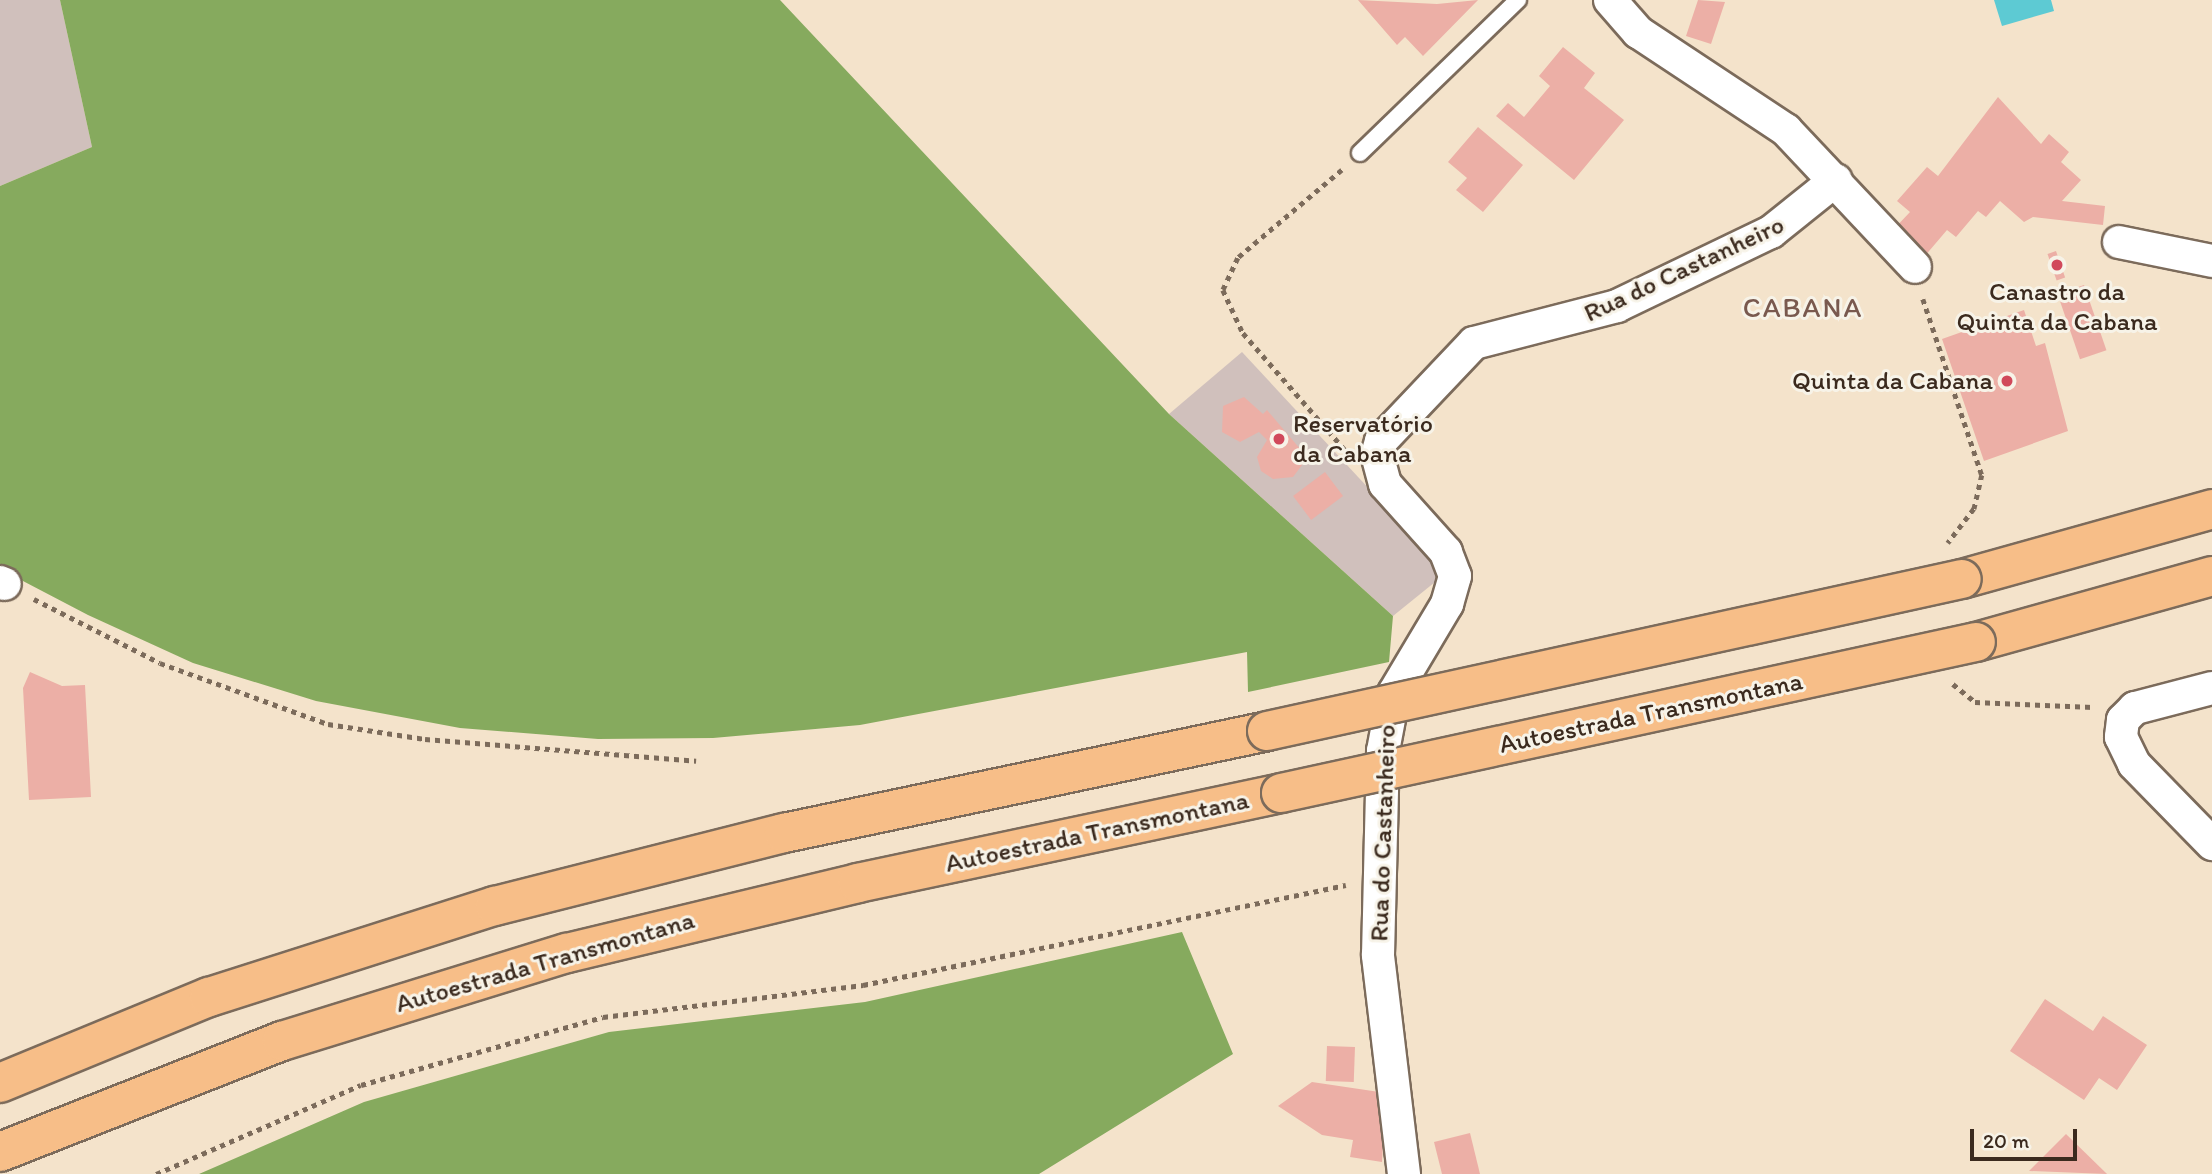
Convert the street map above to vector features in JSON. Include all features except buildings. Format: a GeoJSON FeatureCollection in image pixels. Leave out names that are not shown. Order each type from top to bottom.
{"type":"FeatureCollection","features":[{"type":"Feature","properties":{"kind":"highway"},"geometry":{"type":"LineString","coordinates":[[0,1083],[209,998],[495,906],[784,833],[1962,579],[2212,509]]}},
{"type":"Feature","properties":{"kind":"highway","name":"Autoestrada Transmontana"},"geometry":{"type":"LineString","coordinates":[[0,1152],[269,1045],[554,957],[844,886],[1976,642],[2212,576]]}},
{"type":"Feature","properties":{"kind":"street"},"geometry":{"type":"LineString","coordinates":[[1610,0],[1638,32],[1779,124],[1836,180],[1915,267]]}},
{"type":"Feature","properties":{"kind":"street","name":"Rua do Castanheiro"},"geometry":{"type":"LineString","coordinates":[[1404,1174],[1379,970],[1378,878],[1390,706],[1447,604],[1455,576],[1441,546],[1385,484],[1377,455],[1386,434],[1474,343],[1617,306],[1771,232],[1836,180]]}},
{"type":"Feature","properties":{"kind":"street"},"geometry":{"type":"LineString","coordinates":[[2119,242],[2212,261]]}},
{"type":"Feature","properties":{"kind":"street"},"geometry":{"type":"LineString","coordinates":[[2212,688],[2135,708],[2123,720],[2121,737],[2134,764],[2212,844]]}},
{"type":"Feature","properties":{"kind":"lane"},"geometry":{"type":"LineString","coordinates":[[1360,153],[1518,0]]}},
{"type":"Feature","properties":{"kind":"path"},"geometry":{"type":"LineString","coordinates":[[1355,460],[1243,333],[1223,290],[1238,258],[1360,153]]}},
{"type":"Feature","properties":{"kind":"path"},"geometry":{"type":"LineString","coordinates":[[3,583],[160,663],[316,721],[425,739],[696,761]]}},
{"type":"Feature","properties":{"kind":"path"},"geometry":{"type":"LineString","coordinates":[[156,1174],[361,1085],[603,1017],[863,985],[1378,878]]}},
{"type":"Feature","properties":{"kind":"shaded area"},"geometry":{"type":"Polygon","coordinates":[[[0,0],[60,0],[92,147],[0,186],[0,0]]]}},
{"type":"Feature","properties":{"kind":"shaded area"},"geometry":{"type":"Polygon","coordinates":[[[1242,352],[1438,563],[1440,578],[1393,616],[1169,414],[1242,352]]]}},
{"type":"Feature","properties":{"kind":"green space"},"geometry":{"type":"Polygon","coordinates":[[[60,0],[780,0],[1169,414],[1393,616],[1389,662],[1248,692],[1247,652],[860,725],[713,738],[598,739],[460,728],[316,701],[193,663],[88,615],[0,569],[0,186],[92,147],[60,0]]]}},
{"type":"Feature","properties":{"kind":"green space"},"geometry":{"type":"Polygon","coordinates":[[[1182,932],[1233,1054],[1039,1174],[199,1174],[364,1102],[609,1032],[865,1002],[1182,932]]]}},
{"type":"Feature","properties":{"kind":"water"},"geometry":{"type":"Polygon","coordinates":[[[1994,0],[2051,0],[2054,11],[2002,26],[1994,0]]]}},
{"type":"Feature","properties":{"kind":"place","name":"Canastro da Quinta da Cabana"},"geometry":{"type":"Point","coordinates":[2057,265]}},
{"type":"Feature","properties":{"kind":"place","name":"Quinta da Cabana"},"geometry":{"type":"Point","coordinates":[2007,381]}},
{"type":"Feature","properties":{"kind":"place","name":"Reservatório da Cabana"},"geometry":{"type":"Point","coordinates":[1279,439]}},
{"type":"Feature","properties":{"kind":"district","name":"CABANA"},"geometry":{"type":"Point","coordinates":[1803,307]}}]}
